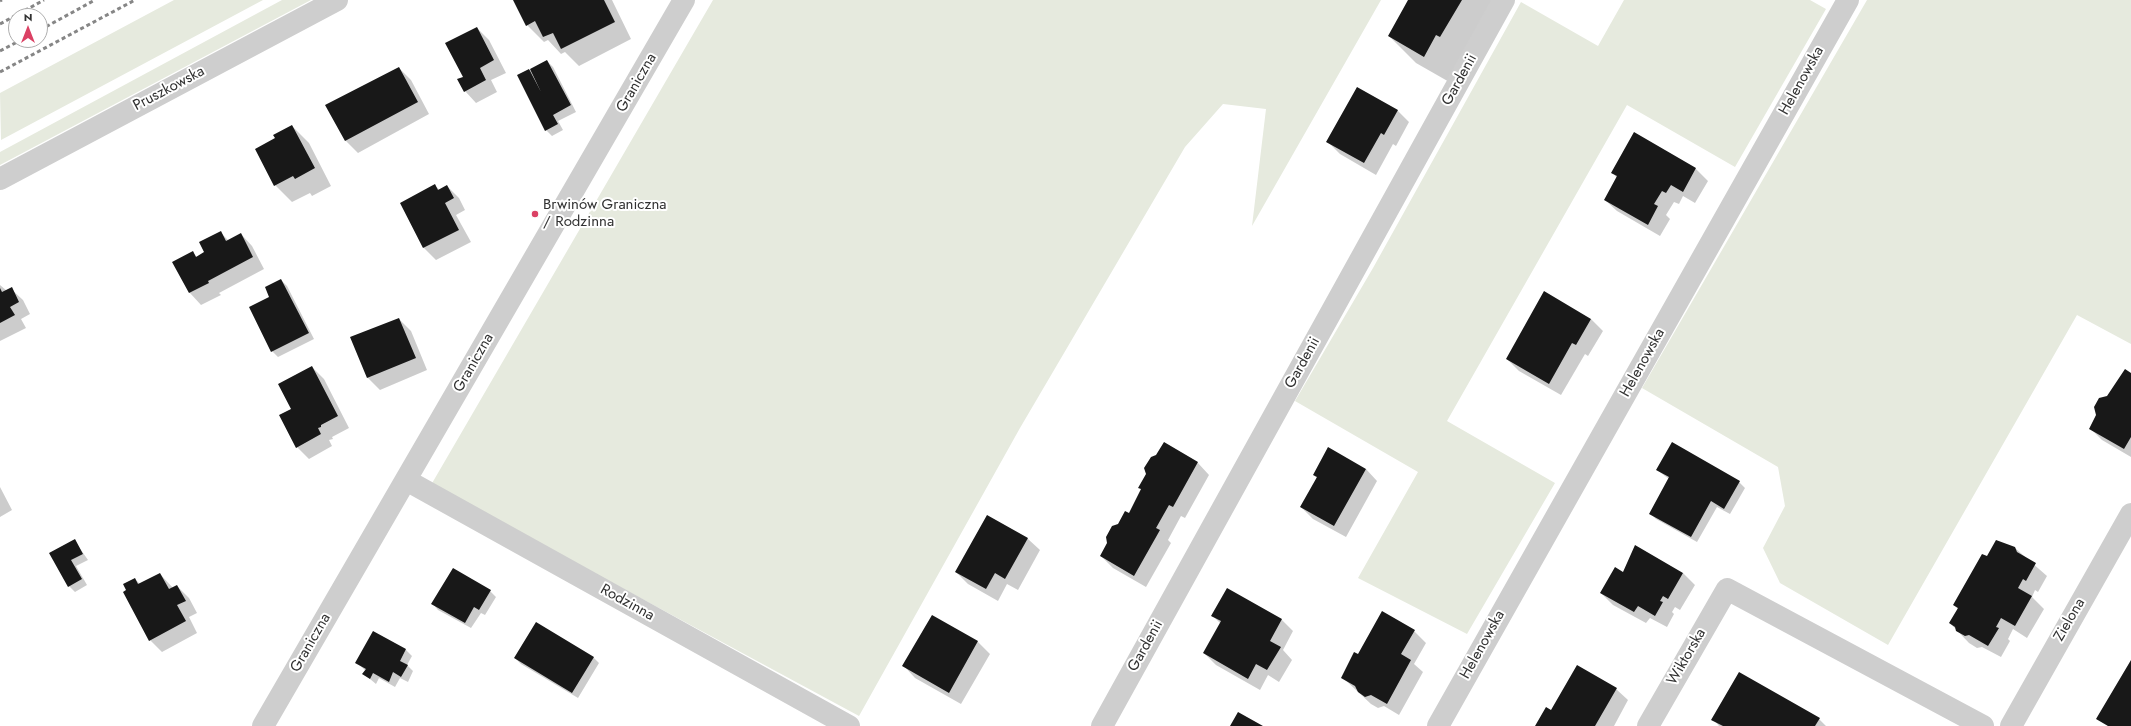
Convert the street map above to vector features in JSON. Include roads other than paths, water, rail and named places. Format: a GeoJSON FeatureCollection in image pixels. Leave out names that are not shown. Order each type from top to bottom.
{"type":"FeatureCollection","features":[{"type":"Feature","properties":{"kind":"street","name":"Pruszkowska"},"geometry":{"type":"LineString","coordinates":[[0,179],[337,0]]}},
{"type":"Feature","properties":{"kind":"street","name":"Graniczna"},"geometry":{"type":"LineString","coordinates":[[263,726],[684,0]]}},
{"type":"Feature","properties":{"kind":"street","name":"Gardenii"},"geometry":{"type":"LineString","coordinates":[[1102,726],[1504,0]]}},
{"type":"Feature","properties":{"kind":"street","name":"Helenowska"},"geometry":{"type":"LineString","coordinates":[[1438,726],[1848,0]]}},
{"type":"Feature","properties":{"kind":"street","name":"Rodzinna"},"geometry":{"type":"LineString","coordinates":[[406,480],[845,725]]}},
{"type":"Feature","properties":{"kind":"street","name":"Zielona"},"geometry":{"type":"LineString","coordinates":[[2011,726],[2131,514]]}},
{"type":"Feature","properties":{"kind":"street","name":"Wiktorska"},"geometry":{"type":"LineString","coordinates":[[1648,726],[1727,589],[1983,726]]}},
{"type":"Feature","properties":{"kind":"railway"},"geometry":{"type":"LineString","coordinates":[[0,24],[44,0]]}},
{"type":"Feature","properties":{"kind":"railway"},"geometry":{"type":"LineString","coordinates":[[48,26],[95,0]]}},
{"type":"Feature","properties":{"kind":"railway"},"geometry":{"type":"LineString","coordinates":[[0,72],[135,0]]}},
{"type":"Feature","properties":{"kind":"railway"},"geometry":{"type":"LineString","coordinates":[[0,51],[8,47]]}},
{"type":"Feature","properties":{"kind":"place","name":"Brwinów Graniczna / Rodzinna"},"geometry":{"type":"Point","coordinates":[535,214]}}]}
